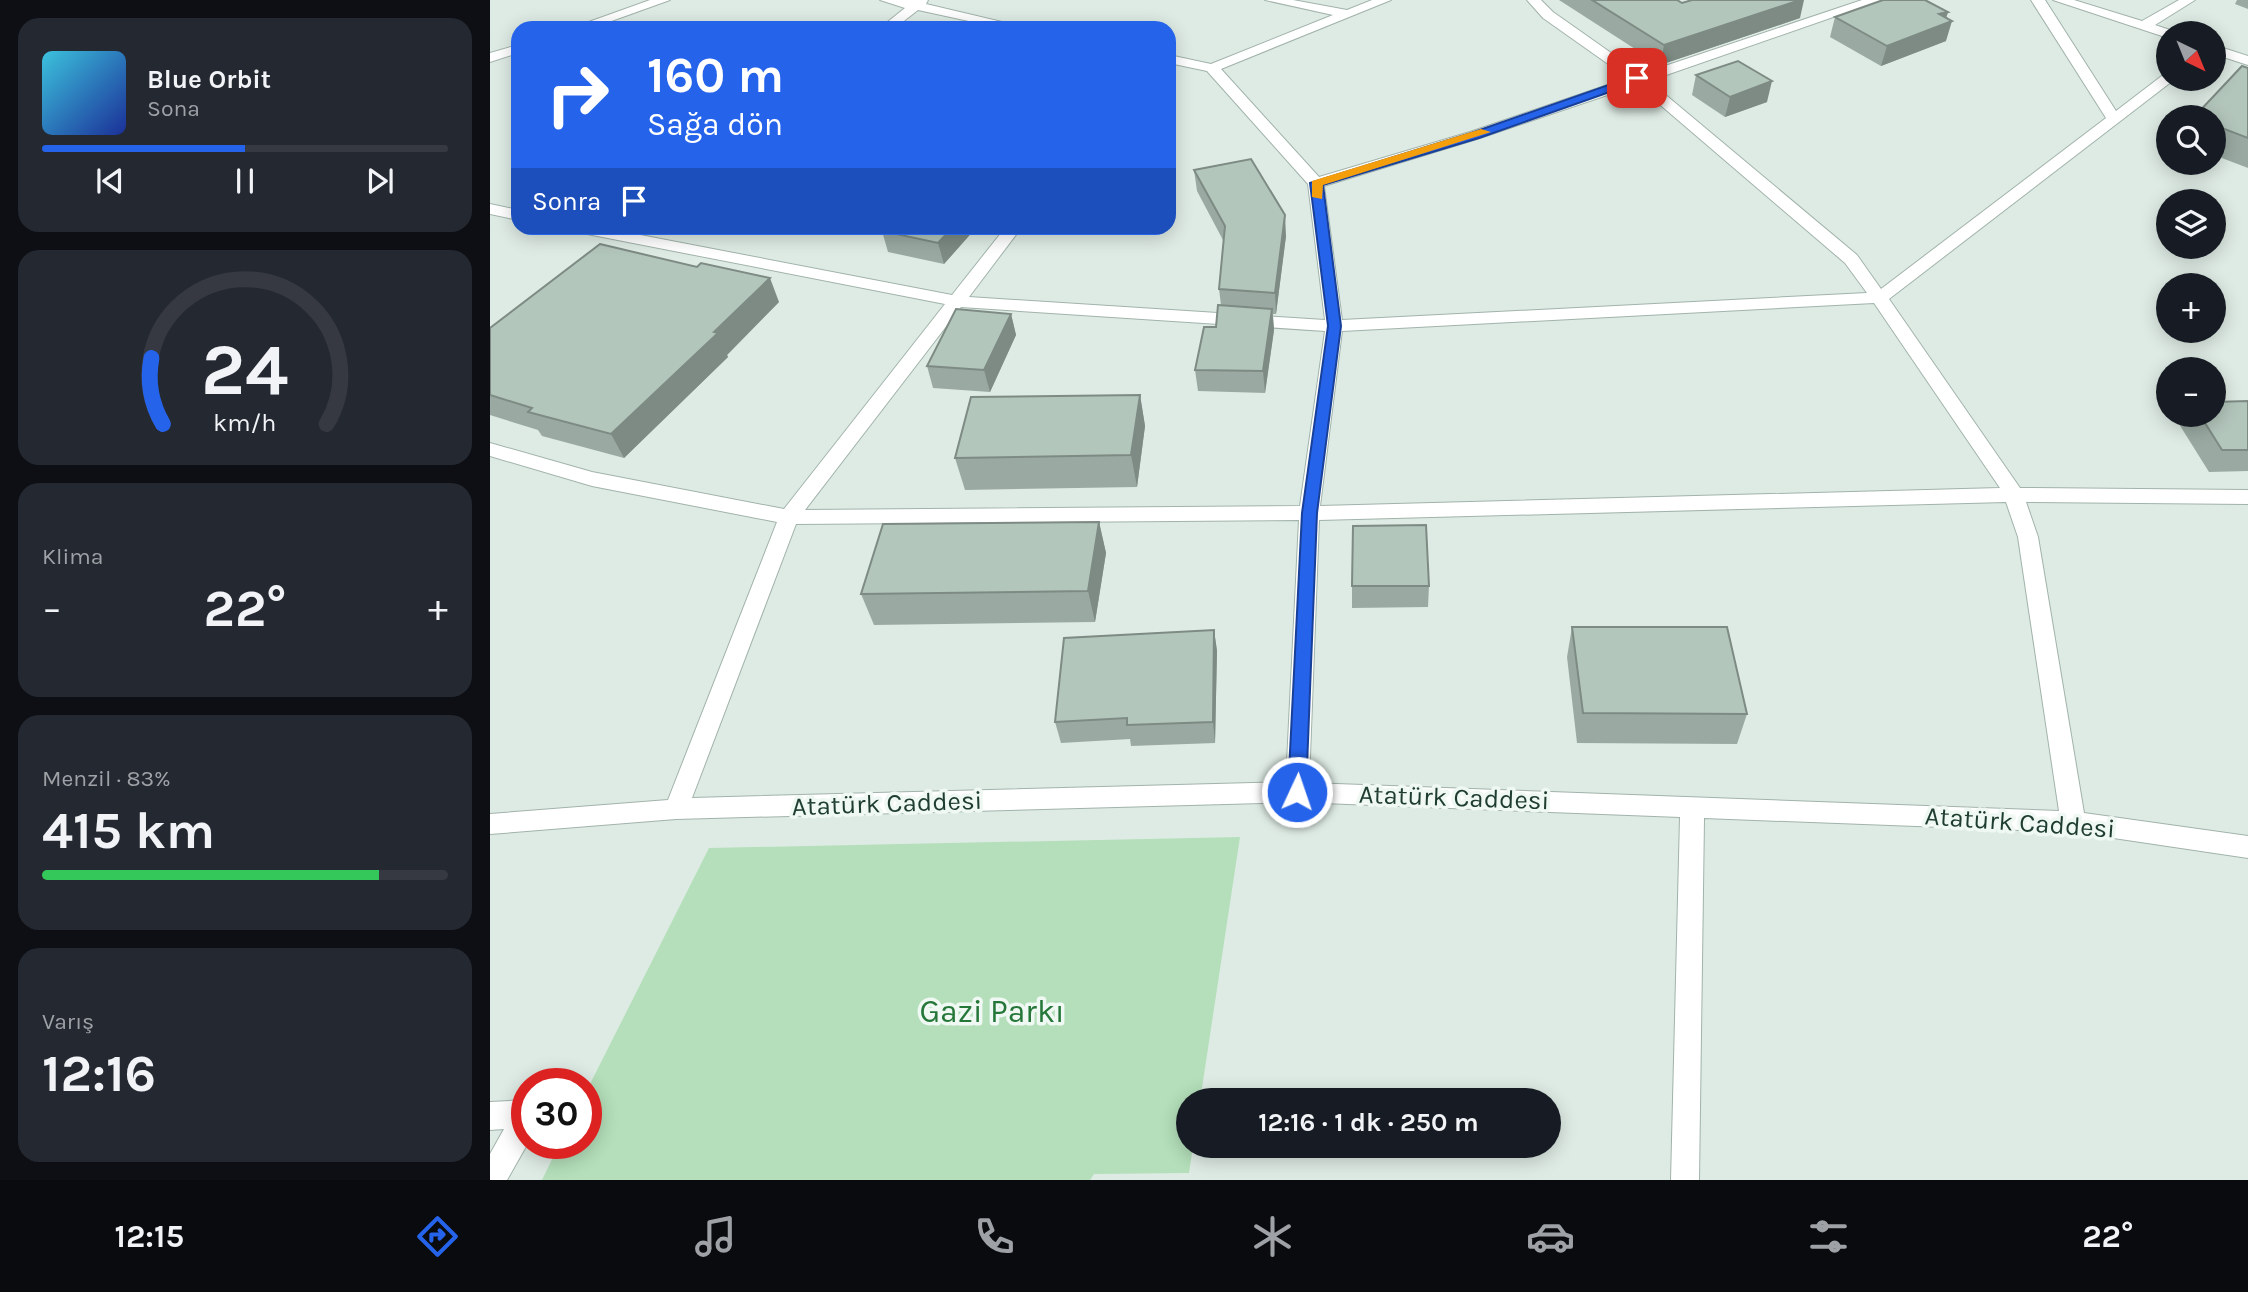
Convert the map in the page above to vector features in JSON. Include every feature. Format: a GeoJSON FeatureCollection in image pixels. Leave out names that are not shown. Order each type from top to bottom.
{"type":"FeatureCollection","features":[{"type":"Feature","properties":{"kind":"street"},"geometry":{"type":"LineString","coordinates":[[600,21],[663,0]]}},
{"type":"Feature","properties":{"kind":"street"},"geometry":{"type":"LineString","coordinates":[[887,0],[919,3],[992,21]]}},
{"type":"Feature","properties":{"kind":"street"},"geometry":{"type":"LineString","coordinates":[[1272,0],[1348,14]]}},
{"type":"Feature","properties":{"kind":"street"},"geometry":{"type":"LineString","coordinates":[[1176,60],[1212,68],[1384,0]]}},
{"type":"Feature","properties":{"kind":"street"},"geometry":{"type":"LineString","coordinates":[[1534,0],[1548,15],[1637,78],[1851,260],[1943,387],[2014,495],[2028,537],[2073,822]]}},
{"type":"Feature","properties":{"kind":"street"},"geometry":{"type":"LineString","coordinates":[[1316,183],[1475,135],[1637,78],[1875,0]]}},
{"type":"Feature","properties":{"kind":"street"},"geometry":{"type":"LineString","coordinates":[[2038,0],[2114,119]]}},
{"type":"Feature","properties":{"kind":"street"},"geometry":{"type":"LineString","coordinates":[[2060,0],[2156,30]]}},
{"type":"Feature","properties":{"kind":"street"},"geometry":{"type":"LineString","coordinates":[[2144,26],[2188,0]]}},
{"type":"Feature","properties":{"kind":"street"},"geometry":{"type":"LineString","coordinates":[[896,21],[919,3]]}},
{"type":"Feature","properties":{"kind":"street"},"geometry":{"type":"LineString","coordinates":[[490,58],[511,50]]}},
{"type":"Feature","properties":{"kind":"street"},"geometry":{"type":"LineString","coordinates":[[2226,53],[2248,61]]}},
{"type":"Feature","properties":{"kind":"street"},"geometry":{"type":"LineString","coordinates":[[1212,68],[1316,183],[1334,326],[1309,513],[1297,792]]}},
{"type":"Feature","properties":{"kind":"street"},"geometry":{"type":"LineString","coordinates":[[642,235],[954,301],[1334,326],[1880,298],[2156,87]]}},
{"type":"Feature","properties":{"kind":"street"},"geometry":{"type":"LineString","coordinates":[[490,209],[511,214]]}},
{"type":"Feature","properties":{"kind":"street"},"geometry":{"type":"LineString","coordinates":[[601,252],[624,235]]}},
{"type":"Feature","properties":{"kind":"street"},"geometry":{"type":"LineString","coordinates":[[676,809],[789,517],[1007,235]]}},
{"type":"Feature","properties":{"kind":"street"},"geometry":{"type":"LineString","coordinates":[[490,449],[592,479],[789,517],[1309,513],[2014,495],[2248,497]]}},
{"type":"Feature","properties":{"kind":"street","name":"Atatürk Caddesi"},"geometry":{"type":"LineString","coordinates":[[490,824],[676,809],[1297,792],[2073,822],[2248,847]]}},
{"type":"Feature","properties":{"kind":"street"},"geometry":{"type":"LineString","coordinates":[[1685,1180],[1692,806]]}},
{"type":"Feature","properties":{"kind":"street"},"geometry":{"type":"LineString","coordinates":[[490,1116],[511,1116]]}},
{"type":"Feature","properties":{"kind":"street"},"geometry":{"type":"LineString","coordinates":[[492,1180],[511,1145]]}},
{"type":"Feature","properties":{"kind":"green space","name":"Gazi Parkı"},"geometry":{"type":"Polygon","coordinates":[[[1240,837],[1202,1088],[1176,1088],[1176,1158],[1191,1158],[1189,1173],[1094,1174],[1090,1180],[542,1180],[552,1159],[602,1159],[602,1068],[598,1068],[709,848],[1240,837]]]}},
{"type":"Feature","properties":{"kind":"building"},"geometry":{"type":"Polygon","coordinates":[[[1592,0],[1677,0],[1682,3],[1692,0],[1800,0],[1664,45],[1592,0]]]}},
{"type":"Feature","properties":{"kind":"building"},"geometry":{"type":"Polygon","coordinates":[[[1883,0],[1925,0],[1948,12],[1939,14],[1952,21],[1887,46],[1835,17],[1883,0]]]}},
{"type":"Feature","properties":{"kind":"building"},"geometry":{"type":"Polygon","coordinates":[[[1738,61],[1772,81],[1730,97],[1696,75],[1738,61]]]}},
{"type":"Feature","properties":{"kind":"building"},"geometry":{"type":"Polygon","coordinates":[[[2242,66],[2248,68],[2248,138],[2226,130],[2226,105],[2205,105],[2218,91],[2226,91],[2226,83],[2242,66]]]}},
{"type":"Feature","properties":{"kind":"building"},"geometry":{"type":"Polygon","coordinates":[[[1251,159],[1285,215],[1275,293],[1219,289],[1225,226],[1194,170],[1251,159]]]}},
{"type":"Feature","properties":{"kind":"building"},"geometry":{"type":"Polygon","coordinates":[[[901,235],[945,235],[938,243],[901,235]]]}},
{"type":"Feature","properties":{"kind":"building"},"geometry":{"type":"Polygon","coordinates":[[[600,244],[697,267],[701,263],[770,278],[714,332],[718,333],[611,434],[528,412],[532,408],[490,395],[490,328],[600,244]]]}},
{"type":"Feature","properties":{"kind":"building"},"geometry":{"type":"Polygon","coordinates":[[[1218,305],[1272,309],[1263,371],[1195,370],[1204,327],[1216,327],[1218,305]]]}},
{"type":"Feature","properties":{"kind":"building"},"geometry":{"type":"Polygon","coordinates":[[[956,309],[1011,314],[984,370],[927,366],[956,309]]]}},
{"type":"Feature","properties":{"kind":"building"},"geometry":{"type":"Polygon","coordinates":[[[1140,395],[1131,455],[955,458],[971,397],[1140,395]]]}},
{"type":"Feature","properties":{"kind":"building"},"geometry":{"type":"Polygon","coordinates":[[[2248,401],[2248,450],[2222,450],[2208,427],[2226,427],[2226,402],[2248,401]]]}},
{"type":"Feature","properties":{"kind":"building"},"geometry":{"type":"Polygon","coordinates":[[[1099,522],[1088,591],[861,594],[883,524],[1099,522]]]}},
{"type":"Feature","properties":{"kind":"building"},"geometry":{"type":"Polygon","coordinates":[[[1426,525],[1429,586],[1352,586],[1353,526],[1426,525]]]}},
{"type":"Feature","properties":{"kind":"building"},"geometry":{"type":"Polygon","coordinates":[[[1572,627],[1727,627],[1747,714],[1583,713],[1572,627]]]}},
{"type":"Feature","properties":{"kind":"building"},"geometry":{"type":"Polygon","coordinates":[[[1214,630],[1213,722],[1127,725],[1127,718],[1055,722],[1064,638],[1214,630]]]}},
{"type":"Feature","properties":{"kind":"slow traffic"},"geometry":{"type":"LineString","coordinates":[[1318,197],[1316,183],[1485,132]]}},
{"type":"Feature","properties":{"kind":"route"},"geometry":{"type":"LineString","coordinates":[[1297,792],[1309,513],[1334,326],[1316,183],[1475,135],[1637,78]]}}]}
